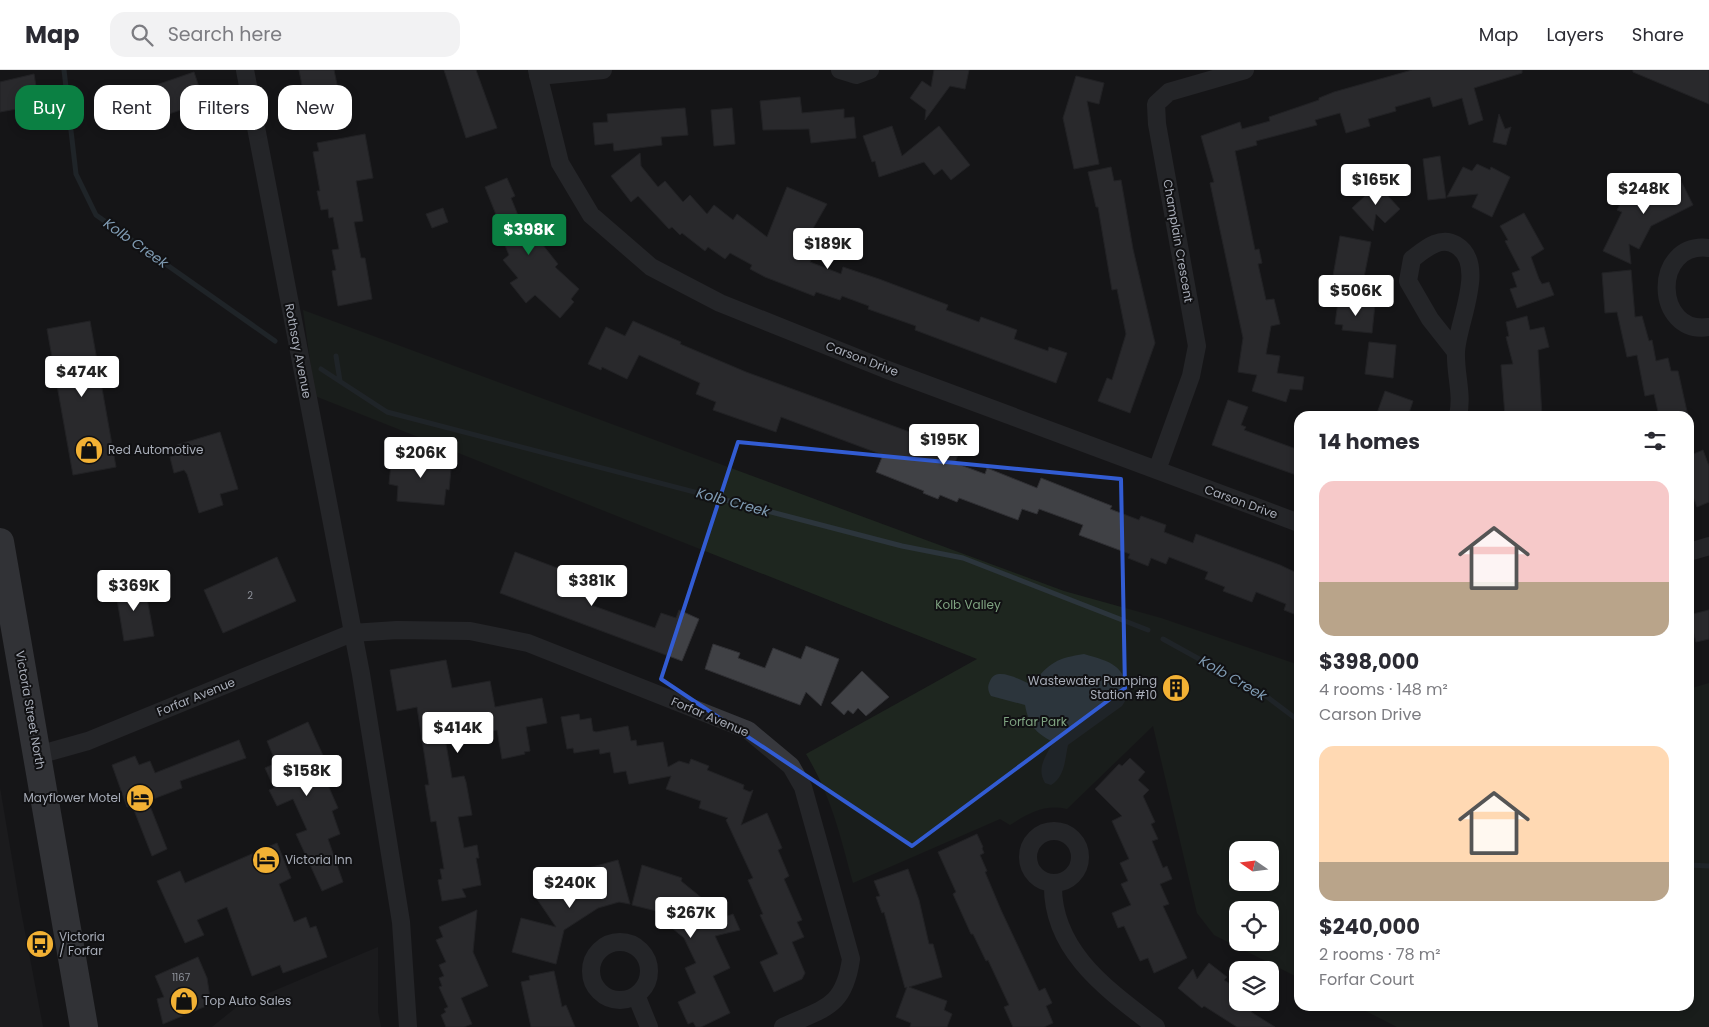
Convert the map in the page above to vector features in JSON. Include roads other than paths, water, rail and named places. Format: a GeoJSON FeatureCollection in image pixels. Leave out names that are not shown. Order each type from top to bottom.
{"type":"FeatureCollection","features":[{"type":"Feature","properties":{"kind":"main road","name":"Victoria Street North"},"geometry":{"type":"LineString","coordinates":[[0,542],[84,1027]]}},
{"type":"Feature","properties":{"kind":"street","name":"Rothsay Avenue"},"geometry":{"type":"LineString","coordinates":[[245,70],[352,633]]}},
{"type":"Feature","properties":{"kind":"street"},"geometry":{"type":"LineString","coordinates":[[538,73],[603,70]]}},
{"type":"Feature","properties":{"kind":"street"},"geometry":{"type":"LineString","coordinates":[[840,70],[856,75],[870,70]]}},
{"type":"Feature","properties":{"kind":"street","name":"Champlain Crescent"},"geometry":{"type":"LineString","coordinates":[[1157,470],[1191,376],[1197,346],[1157,124],[1156,104],[1169,92],[1245,70]]}},
{"type":"Feature","properties":{"kind":"street","name":"Carson Drive"},"geometry":{"type":"LineString","coordinates":[[538,73],[560,163],[591,215],[651,267],[729,306],[885,369],[1294,521]]}},
{"type":"Feature","properties":{"kind":"street"},"geometry":{"type":"LineString","coordinates":[[1456,352],[1430,319],[1408,281],[1412,259],[1428,246],[1440,242],[1454,243],[1466,252],[1471,267],[1470,284],[1456,352],[1461,403],[1459,411]]}},
{"type":"Feature","properties":{"kind":"street"},"geometry":{"type":"LineString","coordinates":[[1709,248],[1688,252],[1676,261],[1668,274],[1665,289],[1668,304],[1677,316],[1689,325],[1709,327]]}},
{"type":"Feature","properties":{"kind":"street"},"geometry":{"type":"LineString","coordinates":[[1694,550],[1709,546]]}},
{"type":"Feature","properties":{"kind":"street","name":"Forfar Avenue"},"geometry":{"type":"LineString","coordinates":[[38,755],[88,741],[352,633],[397,630],[470,631],[528,643],[748,730],[791,766],[803,787],[851,959],[848,982],[834,1004],[783,1027]]}},
{"type":"Feature","properties":{"kind":"street"},"geometry":{"type":"LineString","coordinates":[[352,633],[401,922],[408,1027]]}},
{"type":"Feature","properties":{"kind":"street"},"geometry":{"type":"LineString","coordinates":[[1053,883],[1053,901],[1060,928],[1075,954],[1111,992],[1156,1027]]}},
{"type":"Feature","properties":{"kind":"street"},"geometry":{"type":"LineString","coordinates":[[636,995],[649,1027]]}},
{"type":"Feature","properties":{"kind":"waterway","name":"Kolb Creek"},"geometry":{"type":"LineString","coordinates":[[64,70],[76,174],[96,215],[275,341]]}},
{"type":"Feature","properties":{"kind":"waterway"},"geometry":{"type":"LineString","coordinates":[[336,356],[340,381]]}},
{"type":"Feature","properties":{"kind":"waterway","name":"Kolb Creek"},"geometry":{"type":"LineString","coordinates":[[321,369],[387,412],[902,546],[963,558],[1148,630]]}},
{"type":"Feature","properties":{"kind":"waterway","name":"Kolb Creek"},"geometry":{"type":"LineString","coordinates":[[1163,639],[1266,696],[1294,717]]}},
{"type":"Feature","properties":{"kind":"waterway","name":"Kolb Creek"},"geometry":{"type":"LineString","coordinates":[[1694,865],[1709,866]]}},
{"type":"Feature","properties":{"kind":"place","name":"Red Automotive"},"geometry":{"type":"Point","coordinates":[89,450]}},
{"type":"Feature","properties":{"kind":"place","name":"Wastewater Pumping Station #10"},"geometry":{"type":"Point","coordinates":[1176,688]}},
{"type":"Feature","properties":{"kind":"place","name":"Mayflower Motel"},"geometry":{"type":"Point","coordinates":[140,798]}},
{"type":"Feature","properties":{"kind":"place","name":"Victoria Inn"},"geometry":{"type":"Point","coordinates":[266,860]}},
{"type":"Feature","properties":{"kind":"place","name":"Victoria / Forfar"},"geometry":{"type":"Point","coordinates":[40,944]}},
{"type":"Feature","properties":{"kind":"place","name":"Top Auto Sales"},"geometry":{"type":"Point","coordinates":[184,1001]}},
{"type":"Feature","properties":{"kind":"park label","name":"Kolb Valley"},"geometry":{"type":"Point","coordinates":[968,605]}},
{"type":"Feature","properties":{"kind":"park label","name":"Forfar Park"},"geometry":{"type":"Point","coordinates":[1035,722]}}]}
